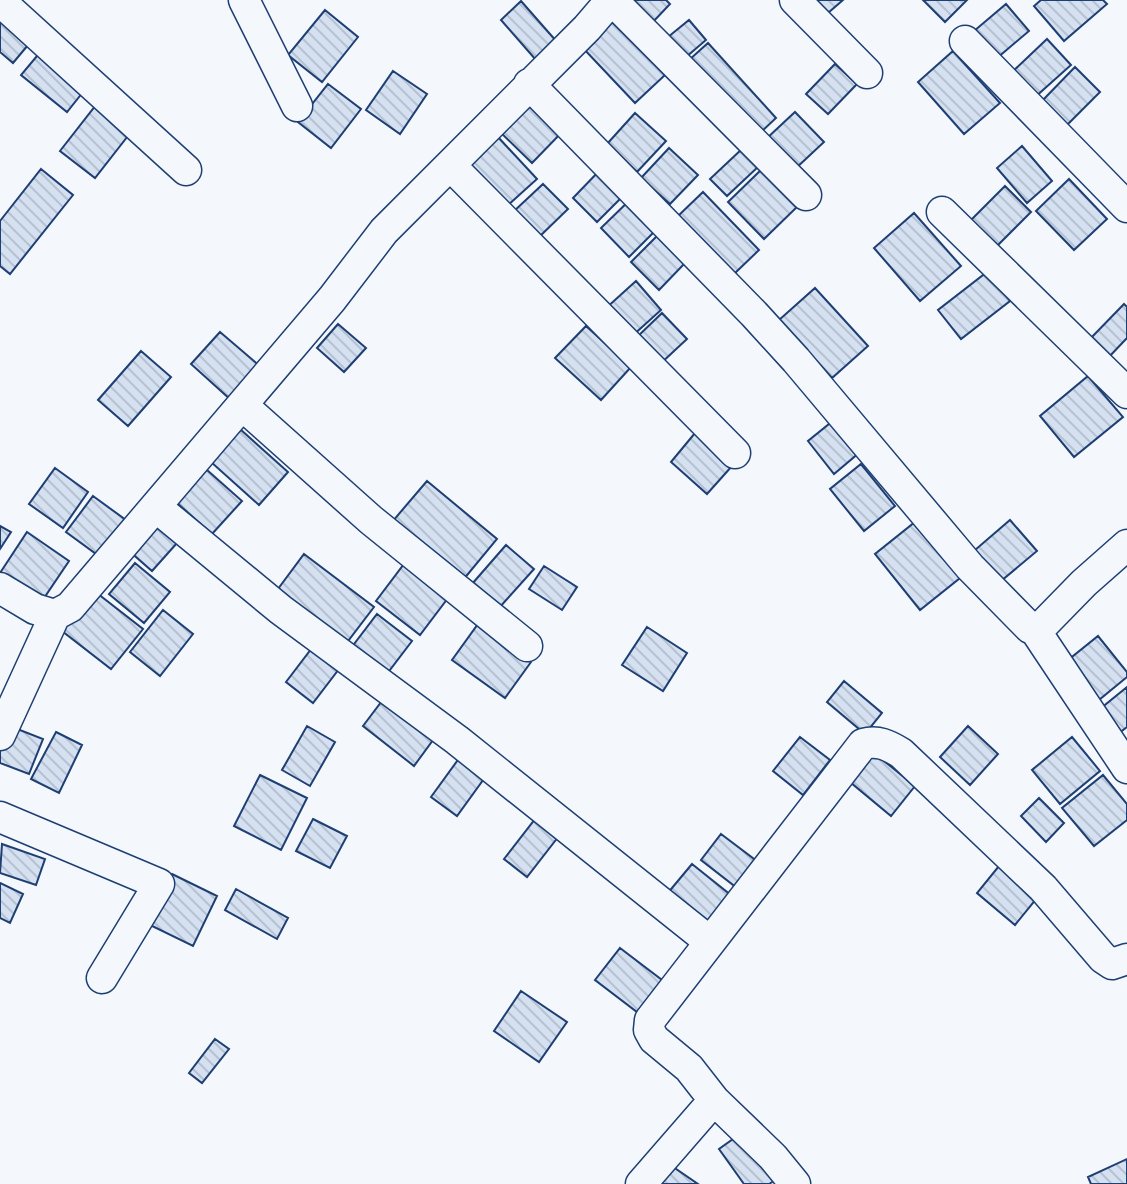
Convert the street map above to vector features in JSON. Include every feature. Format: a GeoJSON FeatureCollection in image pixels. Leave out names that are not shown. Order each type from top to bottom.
{"type":"FeatureCollection","features":[{"type":"Feature","properties":{"kind":"street"},"geometry":{"type":"LineString","coordinates":[[244,0],[297,106]]}},
{"type":"Feature","properties":{"kind":"street"},"geometry":{"type":"LineString","coordinates":[[0,735],[55,615],[70,607],[156,507],[332,299],[384,231],[587,28],[611,0],[806,195]]}},
{"type":"Feature","properties":{"kind":"street"},"geometry":{"type":"LineString","coordinates":[[795,0],[867,73]]}},
{"type":"Feature","properties":{"kind":"street"},"geometry":{"type":"LineString","coordinates":[[0,1],[186,170]]}},
{"type":"Feature","properties":{"kind":"street"},"geometry":{"type":"LineString","coordinates":[[965,41],[1127,207]]}},
{"type":"Feature","properties":{"kind":"street"},"geometry":{"type":"LineString","coordinates":[[529,84],[754,314],[970,567],[1023,623],[1035,630],[1127,768]]}},
{"type":"Feature","properties":{"kind":"street"},"geometry":{"type":"LineString","coordinates":[[451,166],[735,453]]}},
{"type":"Feature","properties":{"kind":"street"},"geometry":{"type":"LineString","coordinates":[[942,212],[1127,393]]}},
{"type":"Feature","properties":{"kind":"street"},"geometry":{"type":"LineString","coordinates":[[242,405],[371,520],[527,646]]}},
{"type":"Feature","properties":{"kind":"street"},"geometry":{"type":"LineString","coordinates":[[156,507],[281,610],[457,740],[709,941]]}},
{"type":"Feature","properties":{"kind":"street"},"geometry":{"type":"LineString","coordinates":[[1035,630],[1127,545]]}},
{"type":"Feature","properties":{"kind":"street"},"geometry":{"type":"LineString","coordinates":[[0,588],[35,609],[55,615]]}},
{"type":"Feature","properties":{"kind":"street"},"geometry":{"type":"LineString","coordinates":[[795,1184],[773,1157],[714,1100],[689,1068],[654,1039],[649,1030],[650,1020],[863,744],[873,741],[901,753],[1043,888],[1103,958],[1122,970]]}},
{"type":"Feature","properties":{"kind":"street"},"geometry":{"type":"LineString","coordinates":[[0,817],[159,884],[102,978]]}},
{"type":"Feature","properties":{"kind":"street"},"geometry":{"type":"LineString","coordinates":[[641,1184],[714,1100]]}},
{"type":"Feature","properties":{"kind":"building"},"geometry":{"type":"Polygon","coordinates":[[[627,0],[666,0],[670,4],[651,24],[627,0]]]}},
{"type":"Feature","properties":{"kind":"building"},"geometry":{"type":"Polygon","coordinates":[[[805,0],[843,0],[821,19],[805,0]]]}},
{"type":"Feature","properties":{"kind":"building"},"geometry":{"type":"Polygon","coordinates":[[[923,0],[967,0],[945,22],[923,0]]]}},
{"type":"Feature","properties":{"kind":"building"},"geometry":{"type":"Polygon","coordinates":[[[1041,0],[1103,0],[1107,4],[1064,41],[1034,6],[1041,0]]]}},
{"type":"Feature","properties":{"kind":"building"},"geometry":{"type":"Polygon","coordinates":[[[521,1],[557,42],[536,60],[501,20],[521,1]]]}},
{"type":"Feature","properties":{"kind":"building"},"geometry":{"type":"Polygon","coordinates":[[[1006,4],[1029,31],[997,58],[974,31],[1006,4]]]}},
{"type":"Feature","properties":{"kind":"building"},"geometry":{"type":"Polygon","coordinates":[[[325,10],[358,37],[322,82],[288,55],[325,10]]]}},
{"type":"Feature","properties":{"kind":"building"},"geometry":{"type":"Polygon","coordinates":[[[0,11],[33,39],[13,63],[0,52],[0,11]]]}},
{"type":"Feature","properties":{"kind":"building"},"geometry":{"type":"Polygon","coordinates":[[[612,19],[665,75],[635,103],[582,47],[612,19]]]}},
{"type":"Feature","properties":{"kind":"building"},"geometry":{"type":"Polygon","coordinates":[[[689,20],[706,40],[686,57],[668,37],[689,20]]]}},
{"type":"Feature","properties":{"kind":"building"},"geometry":{"type":"Polygon","coordinates":[[[1047,39],[1071,65],[1034,98],[1011,73],[1047,39]]]}},
{"type":"Feature","properties":{"kind":"building"},"geometry":{"type":"Polygon","coordinates":[[[708,43],[776,118],[758,135],[689,60],[708,43]]]}},
{"type":"Feature","properties":{"kind":"building"},"geometry":{"type":"Polygon","coordinates":[[[42,50],[87,87],[67,112],[21,75],[42,50]]]}},
{"type":"Feature","properties":{"kind":"building"},"geometry":{"type":"Polygon","coordinates":[[[953,51],[1000,103],[964,134],[918,82],[953,51]]]}},
{"type":"Feature","properties":{"kind":"building"},"geometry":{"type":"Polygon","coordinates":[[[835,64],[857,84],[828,114],[806,94],[835,64]]]}},
{"type":"Feature","properties":{"kind":"building"},"geometry":{"type":"Polygon","coordinates":[[[1075,67],[1100,92],[1066,126],[1041,102],[1075,67]]]}},
{"type":"Feature","properties":{"kind":"building"},"geometry":{"type":"Polygon","coordinates":[[[393,71],[427,94],[400,134],[366,110],[393,71]]]}},
{"type":"Feature","properties":{"kind":"building"},"geometry":{"type":"Polygon","coordinates":[[[328,84],[361,109],[331,148],[298,122],[328,84]]]}},
{"type":"Feature","properties":{"kind":"building"},"geometry":{"type":"Polygon","coordinates":[[[531,95],[565,129],[532,163],[497,129],[531,95]]]}},
{"type":"Feature","properties":{"kind":"building"},"geometry":{"type":"Polygon","coordinates":[[[96,105],[131,132],[95,178],[60,151],[96,105]]]}},
{"type":"Feature","properties":{"kind":"building"},"geometry":{"type":"Polygon","coordinates":[[[795,112],[824,142],[795,169],[766,139],[795,112]]]}},
{"type":"Feature","properties":{"kind":"building"},"geometry":{"type":"Polygon","coordinates":[[[635,113],[666,141],[637,172],[607,144],[635,113]]]}},
{"type":"Feature","properties":{"kind":"building"},"geometry":{"type":"Polygon","coordinates":[[[498,137],[537,179],[506,207],[467,165],[498,137]]]}},
{"type":"Feature","properties":{"kind":"building"},"geometry":{"type":"Polygon","coordinates":[[[1022,146],[1052,181],[1027,203],[997,168],[1022,146]]]}},
{"type":"Feature","properties":{"kind":"building"},"geometry":{"type":"Polygon","coordinates":[[[669,148],[698,175],[670,204],[641,178],[669,148]]]}},
{"type":"Feature","properties":{"kind":"building"},"geometry":{"type":"Polygon","coordinates":[[[743,148],[759,166],[727,196],[710,179],[743,148]]]}},
{"type":"Feature","properties":{"kind":"building"},"geometry":{"type":"Polygon","coordinates":[[[602,168],[627,192],[597,222],[573,198],[602,168]]]}},
{"type":"Feature","properties":{"kind":"building"},"geometry":{"type":"Polygon","coordinates":[[[763,168],[799,205],[764,239],[728,202],[763,168]]]}},
{"type":"Feature","properties":{"kind":"building"},"geometry":{"type":"Polygon","coordinates":[[[41,169],[73,195],[10,274],[0,266],[0,221],[41,169]]]}},
{"type":"Feature","properties":{"kind":"building"},"geometry":{"type":"Polygon","coordinates":[[[1069,179],[1107,219],[1074,250],[1036,211],[1069,179]]]}},
{"type":"Feature","properties":{"kind":"building"},"geometry":{"type":"Polygon","coordinates":[[[543,184],[568,209],[538,238],[512,213],[543,184]]]}},
{"type":"Feature","properties":{"kind":"building"},"geometry":{"type":"Polygon","coordinates":[[[1005,186],[1031,212],[994,249],[968,223],[1005,186]]]}},
{"type":"Feature","properties":{"kind":"building"},"geometry":{"type":"Polygon","coordinates":[[[703,192],[759,250],[734,274],[678,216],[703,192]]]}},
{"type":"Feature","properties":{"kind":"building"},"geometry":{"type":"Polygon","coordinates":[[[634,196],[662,224],[629,257],[601,228],[634,196]]]}},
{"type":"Feature","properties":{"kind":"building"},"geometry":{"type":"Polygon","coordinates":[[[914,213],[961,266],[920,301],[874,248],[914,213]]]}},
{"type":"Feature","properties":{"kind":"building"},"geometry":{"type":"Polygon","coordinates":[[[657,236],[685,263],[659,290],[631,262],[657,236]]]}},
{"type":"Feature","properties":{"kind":"building"},"geometry":{"type":"Polygon","coordinates":[[[987,272],[1010,301],[961,339],[938,310],[987,272]]]}},
{"type":"Feature","properties":{"kind":"building"},"geometry":{"type":"Polygon","coordinates":[[[636,281],[661,310],[631,337],[605,309],[636,281]]]}},
{"type":"Feature","properties":{"kind":"building"},"geometry":{"type":"Polygon","coordinates":[[[815,288],[868,346],[832,378],[779,320],[815,288]]]}},
{"type":"Feature","properties":{"kind":"building"},"geometry":{"type":"Polygon","coordinates":[[[1124,304],[1127,307],[1127,338],[1107,359],[1088,341],[1124,304]]]}},
{"type":"Feature","properties":{"kind":"building"},"geometry":{"type":"Polygon","coordinates":[[[662,313],[687,339],[659,365],[635,339],[662,313]]]}},
{"type":"Feature","properties":{"kind":"building"},"geometry":{"type":"Polygon","coordinates":[[[338,324],[366,348],[344,372],[317,348],[338,324]]]}},
{"type":"Feature","properties":{"kind":"building"},"geometry":{"type":"Polygon","coordinates":[[[586,326],[631,367],[601,400],[555,358],[586,326]]]}},
{"type":"Feature","properties":{"kind":"building"},"geometry":{"type":"Polygon","coordinates":[[[220,332],[261,367],[231,400],[191,364],[220,332]]]}},
{"type":"Feature","properties":{"kind":"building"},"geometry":{"type":"Polygon","coordinates":[[[141,351],[171,377],[128,426],[98,400],[141,351]]]}},
{"type":"Feature","properties":{"kind":"building"},"geometry":{"type":"Polygon","coordinates":[[[1088,376],[1123,417],[1074,457],[1040,416],[1088,376]]]}},
{"type":"Feature","properties":{"kind":"building"},"geometry":{"type":"Polygon","coordinates":[[[834,420],[860,452],[834,474],[808,441],[834,420]]]}},
{"type":"Feature","properties":{"kind":"building"},"geometry":{"type":"Polygon","coordinates":[[[240,429],[288,472],[259,505],[211,462],[240,429]]]}},
{"type":"Feature","properties":{"kind":"building"},"geometry":{"type":"Polygon","coordinates":[[[695,433],[732,466],[707,494],[671,462],[695,433]]]}},
{"type":"Feature","properties":{"kind":"building"},"geometry":{"type":"Polygon","coordinates":[[[198,462],[242,501],[212,534],[168,495],[198,462]]]}},
{"type":"Feature","properties":{"kind":"building"},"geometry":{"type":"Polygon","coordinates":[[[861,464],[895,506],[864,531],[830,489],[861,464]]]}},
{"type":"Feature","properties":{"kind":"building"},"geometry":{"type":"Polygon","coordinates":[[[55,468],[88,492],[63,528],[29,504],[55,468]]]}},
{"type":"Feature","properties":{"kind":"building"},"geometry":{"type":"Polygon","coordinates":[[[427,481],[497,539],[463,580],[392,522],[427,481]]]}},
{"type":"Feature","properties":{"kind":"building"},"geometry":{"type":"Polygon","coordinates":[[[93,496],[130,523],[103,559],[66,532],[93,496]]]}},
{"type":"Feature","properties":{"kind":"building"},"geometry":{"type":"Polygon","coordinates":[[[1010,520],[1037,551],[1001,581],[975,550],[1010,520]]]}},
{"type":"Feature","properties":{"kind":"building"},"geometry":{"type":"Polygon","coordinates":[[[915,522],[960,578],[920,610],[875,554],[915,522]]]}},
{"type":"Feature","properties":{"kind":"building"},"geometry":{"type":"Polygon","coordinates":[[[155,523],[177,543],[152,571],[129,551],[155,523]]]}},
{"type":"Feature","properties":{"kind":"building"},"geometry":{"type":"Polygon","coordinates":[[[0,526],[11,532],[0,549],[0,526]]]}},
{"type":"Feature","properties":{"kind":"building"},"geometry":{"type":"Polygon","coordinates":[[[27,532],[69,561],[42,601],[0,573],[27,532]]]}},
{"type":"Feature","properties":{"kind":"building"},"geometry":{"type":"Polygon","coordinates":[[[506,545],[534,569],[499,608],[472,584],[506,545]]]}},
{"type":"Feature","properties":{"kind":"building"},"geometry":{"type":"Polygon","coordinates":[[[304,554],[374,607],[345,645],[275,593],[304,554]]]}},
{"type":"Feature","properties":{"kind":"building"},"geometry":{"type":"Polygon","coordinates":[[[135,563],[170,592],[144,623],[109,594],[135,563]]]}},
{"type":"Feature","properties":{"kind":"building"},"geometry":{"type":"Polygon","coordinates":[[[404,564],[448,598],[420,635],[376,601],[404,564]]]}},
{"type":"Feature","properties":{"kind":"building"},"geometry":{"type":"Polygon","coordinates":[[[544,566],[577,587],[562,610],[529,589],[544,566]]]}},
{"type":"Feature","properties":{"kind":"building"},"geometry":{"type":"Polygon","coordinates":[[[93,590],[143,629],[111,669],[62,631],[93,590]]]}},
{"type":"Feature","properties":{"kind":"building"},"geometry":{"type":"Polygon","coordinates":[[[163,610],[193,634],[160,676],[130,652],[163,610]]]}},
{"type":"Feature","properties":{"kind":"building"},"geometry":{"type":"Polygon","coordinates":[[[377,614],[412,641],[383,679],[348,652],[377,614]]]}},
{"type":"Feature","properties":{"kind":"building"},"geometry":{"type":"Polygon","coordinates":[[[478,624],[531,662],[505,698],[452,660],[478,624]]]}},
{"type":"Feature","properties":{"kind":"building"},"geometry":{"type":"Polygon","coordinates":[[[647,627],[687,653],[663,691],[622,665],[647,627]]]}},
{"type":"Feature","properties":{"kind":"building"},"geometry":{"type":"Polygon","coordinates":[[[1098,636],[1127,672],[1127,677],[1094,704],[1062,665],[1098,636]]]}},
{"type":"Feature","properties":{"kind":"building"},"geometry":{"type":"Polygon","coordinates":[[[312,648],[339,669],[313,703],[286,682],[312,648]]]}},
{"type":"Feature","properties":{"kind":"building"},"geometry":{"type":"Polygon","coordinates":[[[844,681],[882,713],[865,734],[827,702],[844,681]]]}},
{"type":"Feature","properties":{"kind":"building"},"geometry":{"type":"Polygon","coordinates":[[[1127,687],[1127,727],[1119,733],[1100,709],[1127,687]]]}},
{"type":"Feature","properties":{"kind":"building"},"geometry":{"type":"Polygon","coordinates":[[[385,697],[436,736],[414,766],[363,726],[385,697]]]}},
{"type":"Feature","properties":{"kind":"building"},"geometry":{"type":"Polygon","coordinates":[[[7,725],[43,739],[29,774],[0,763],[0,742],[7,725]]]}},
{"type":"Feature","properties":{"kind":"building"},"geometry":{"type":"Polygon","coordinates":[[[307,726],[335,742],[310,786],[282,770],[307,726]]]}},
{"type":"Feature","properties":{"kind":"building"},"geometry":{"type":"Polygon","coordinates":[[[968,726],[998,754],[970,785],[940,757],[968,726]]]}},
{"type":"Feature","properties":{"kind":"building"},"geometry":{"type":"Polygon","coordinates":[[[56,732],[82,745],[59,793],[31,779],[56,732]]]}},
{"type":"Feature","properties":{"kind":"building"},"geometry":{"type":"Polygon","coordinates":[[[800,737],[830,760],[803,795],[773,771],[800,737]]]}},
{"type":"Feature","properties":{"kind":"building"},"geometry":{"type":"Polygon","coordinates":[[[1072,737],[1100,771],[1060,804],[1032,770],[1072,737]]]}},
{"type":"Feature","properties":{"kind":"building"},"geometry":{"type":"Polygon","coordinates":[[[868,748],[915,786],[891,816],[844,777],[868,748]]]}},
{"type":"Feature","properties":{"kind":"building"},"geometry":{"type":"Polygon","coordinates":[[[460,757],[486,776],[457,816],[431,797],[460,757]]]}},
{"type":"Feature","properties":{"kind":"building"},"geometry":{"type":"Polygon","coordinates":[[[260,775],[307,798],[281,850],[234,826],[260,775]]]}},
{"type":"Feature","properties":{"kind":"building"},"geometry":{"type":"Polygon","coordinates":[[[1103,775],[1127,804],[1127,820],[1094,846],[1062,808],[1103,775]]]}},
{"type":"Feature","properties":{"kind":"building"},"geometry":{"type":"Polygon","coordinates":[[[1039,798],[1064,823],[1046,842],[1021,816],[1039,798]]]}},
{"type":"Feature","properties":{"kind":"building"},"geometry":{"type":"Polygon","coordinates":[[[539,814],[562,832],[527,877],[504,859],[539,814]]]}},
{"type":"Feature","properties":{"kind":"building"},"geometry":{"type":"Polygon","coordinates":[[[313,819],[347,836],[330,868],[296,851],[313,819]]]}},
{"type":"Feature","properties":{"kind":"building"},"geometry":{"type":"Polygon","coordinates":[[[721,834],[758,862],[737,888],[701,860],[721,834]]]}},
{"type":"Feature","properties":{"kind":"building"},"geometry":{"type":"Polygon","coordinates":[[[2,844],[45,859],[36,885],[0,873],[2,844]]]}},
{"type":"Feature","properties":{"kind":"building"},"geometry":{"type":"Polygon","coordinates":[[[692,864],[732,896],[706,927],[667,894],[692,864]]]}},
{"type":"Feature","properties":{"kind":"building"},"geometry":{"type":"Polygon","coordinates":[[[999,866],[1037,898],[1015,925],[977,893],[999,866]]]}},
{"type":"Feature","properties":{"kind":"building"},"geometry":{"type":"Polygon","coordinates":[[[172,874],[217,896],[193,946],[148,924],[172,874]]]}},
{"type":"Feature","properties":{"kind":"building"},"geometry":{"type":"Polygon","coordinates":[[[0,883],[23,894],[10,923],[0,918],[0,883]]]}},
{"type":"Feature","properties":{"kind":"building"},"geometry":{"type":"Polygon","coordinates":[[[236,889],[288,918],[277,939],[225,910],[236,889]]]}},
{"type":"Feature","properties":{"kind":"building"},"geometry":{"type":"Polygon","coordinates":[[[620,948],[662,980],[637,1012],[595,980],[620,948]]]}},
{"type":"Feature","properties":{"kind":"building"},"geometry":{"type":"Polygon","coordinates":[[[521,991],[567,1022],[539,1062],[494,1031],[521,991]]]}},
{"type":"Feature","properties":{"kind":"building"},"geometry":{"type":"Polygon","coordinates":[[[215,1039],[229,1049],[202,1083],[189,1073],[215,1039]]]}},
{"type":"Feature","properties":{"kind":"building"},"geometry":{"type":"Polygon","coordinates":[[[743,1132],[777,1179],[769,1184],[744,1184],[719,1149],[743,1132]]]}},
{"type":"Feature","properties":{"kind":"building"},"geometry":{"type":"Polygon","coordinates":[[[1127,1159],[1127,1184],[1091,1184],[1088,1177],[1127,1159]]]}},
{"type":"Feature","properties":{"kind":"building"},"geometry":{"type":"Polygon","coordinates":[[[666,1162],[698,1184],[652,1184],[666,1162]]]}}]}
